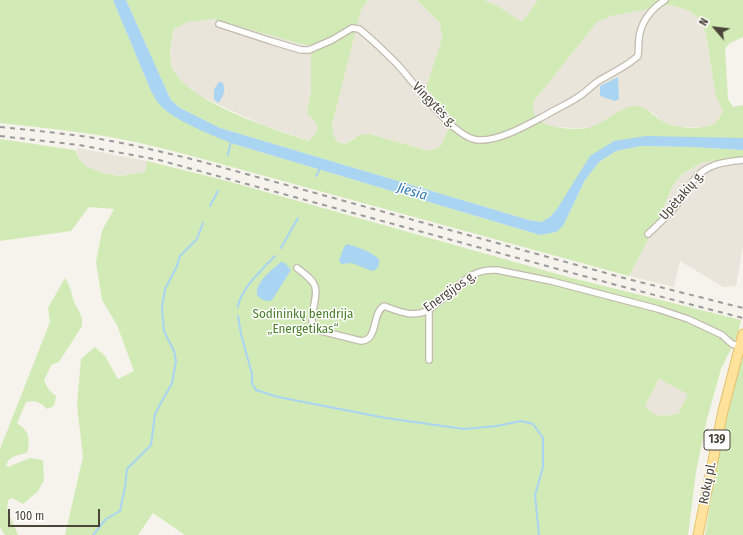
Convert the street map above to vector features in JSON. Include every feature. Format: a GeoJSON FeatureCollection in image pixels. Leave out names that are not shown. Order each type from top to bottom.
{"type":"FeatureCollection","features":[{"type":"Feature","properties":{"kind":"main road","name":"Rokų pl."},"geometry":{"type":"LineString","coordinates":[[698,535],[723,412],[742,340]]}},
{"type":"Feature","properties":{"kind":"street","name":"Vingytės g."},"geometry":{"type":"LineString","coordinates":[[219,24],[301,50],[309,50],[332,40],[352,28],[359,28],[397,64],[455,128],[476,140],[487,139],[512,131],[572,101],[596,83],[631,62],[638,56],[640,33],[646,20],[651,12],[664,0]]}},
{"type":"Feature","properties":{"kind":"street","name":"Upėtakių g."},"geometry":{"type":"LineString","coordinates":[[648,234],[673,209],[702,171],[714,165],[743,160]]}},
{"type":"Feature","properties":{"kind":"street","name":"Energijos g."},"geometry":{"type":"LineString","coordinates":[[297,268],[312,279],[315,285],[316,295],[311,317],[313,326],[321,331],[361,342],[370,337],[378,312],[384,306],[410,315],[424,313],[463,281],[484,270],[498,270],[558,283],[658,309],[688,319],[722,335],[732,344],[742,340]]}},
{"type":"Feature","properties":{"kind":"street"},"geometry":{"type":"LineString","coordinates":[[429,310],[429,360]]}},
{"type":"Feature","properties":{"kind":"shaded area"},"geometry":{"type":"Polygon","coordinates":[[[368,0],[417,0],[440,23],[442,38],[426,88],[453,119],[440,147],[429,151],[370,134],[353,138],[345,144],[337,142],[333,134],[332,125],[361,10],[368,0]]]}},
{"type":"Feature","properties":{"kind":"shaded area"},"geometry":{"type":"Polygon","coordinates":[[[484,0],[538,0],[522,22],[496,5],[484,0]]]}},
{"type":"Feature","properties":{"kind":"shaded area"},"geometry":{"type":"Polygon","coordinates":[[[670,5],[688,10],[700,19],[706,34],[716,97],[723,111],[716,123],[705,127],[680,127],[663,122],[652,112],[631,106],[593,127],[551,127],[541,123],[533,112],[534,101],[597,22],[611,16],[670,5]]]}},
{"type":"Feature","properties":{"kind":"shaded area"},"geometry":{"type":"Polygon","coordinates":[[[213,19],[311,46],[311,92],[307,113],[317,124],[317,132],[310,141],[263,125],[200,96],[184,84],[176,75],[171,63],[171,45],[174,29],[188,22],[213,19]]]}},
{"type":"Feature","properties":{"kind":"shaded area"},"geometry":{"type":"Polygon","coordinates":[[[78,148],[147,161],[145,172],[119,176],[87,167],[79,159],[76,150],[78,148]]]}},
{"type":"Feature","properties":{"kind":"shaded area"},"geometry":{"type":"Polygon","coordinates":[[[743,159],[743,246],[736,286],[723,287],[680,261],[674,287],[629,276],[657,223],[672,187],[682,174],[703,162],[743,159]]]}},
{"type":"Feature","properties":{"kind":"shaded area"},"geometry":{"type":"Polygon","coordinates":[[[660,378],[689,394],[678,414],[662,416],[653,414],[645,406],[660,378]]]}},
{"type":"Feature","properties":{"kind":"green space"},"geometry":{"type":"Polygon","coordinates":[[[0,0],[113,0],[151,91],[164,109],[237,145],[540,235],[563,226],[585,180],[599,162],[616,151],[641,146],[743,150],[743,159],[703,162],[682,174],[672,187],[657,223],[629,276],[151,146],[96,135],[0,123],[0,0]]]}},
{"type":"Feature","properties":{"kind":"green space"},"geometry":{"type":"Polygon","coordinates":[[[126,0],[368,0],[361,10],[332,125],[333,134],[337,142],[345,144],[360,135],[370,134],[429,151],[440,147],[453,119],[426,88],[442,38],[440,23],[417,0],[484,0],[496,5],[522,22],[538,0],[743,0],[743,37],[730,43],[725,48],[728,99],[733,107],[743,105],[743,138],[614,141],[550,217],[541,222],[529,220],[220,128],[180,108],[171,100],[126,0]],[[670,5],[611,16],[597,22],[534,101],[533,112],[539,120],[554,127],[568,129],[589,128],[628,107],[637,106],[650,111],[660,120],[675,126],[697,128],[710,126],[715,123],[723,111],[716,97],[706,34],[700,19],[688,10],[670,5]],[[213,19],[188,22],[174,29],[170,59],[178,77],[191,89],[209,101],[231,112],[309,141],[317,132],[317,124],[307,113],[311,92],[311,46],[213,19]]]}},
{"type":"Feature","properties":{"kind":"green space","name":"Sodininkų bendrija „Energetikas“"},"geometry":{"type":"Polygon","coordinates":[[[0,139],[75,150],[79,159],[87,167],[119,176],[145,172],[147,161],[227,181],[568,277],[741,320],[737,337],[721,369],[707,419],[696,472],[688,535],[185,535],[153,513],[138,535],[65,535],[83,457],[77,405],[81,359],[95,347],[105,356],[118,379],[134,371],[117,325],[102,300],[96,262],[102,231],[114,209],[89,207],[71,231],[0,241],[0,139]],[[659,379],[645,406],[656,415],[660,416],[678,414],[688,394],[659,379]]]}},
{"type":"Feature","properties":{"kind":"green space"},"geometry":{"type":"Polygon","coordinates":[[[65,278],[74,303],[81,315],[82,326],[59,362],[51,365],[44,381],[49,390],[56,396],[54,406],[47,409],[38,402],[26,402],[17,423],[27,432],[28,435],[29,444],[27,453],[17,455],[9,460],[6,465],[8,467],[30,458],[43,460],[44,480],[38,491],[23,504],[12,498],[8,500],[7,509],[18,535],[5,535],[0,527],[0,449],[50,322],[48,308],[65,278]]]}},
{"type":"Feature","properties":{"kind":"green space"},"geometry":{"type":"Polygon","coordinates":[[[743,351],[743,535],[705,535],[716,467],[728,410],[743,351]]]}},
{"type":"Feature","properties":{"kind":"water","name":"Jiesia"},"geometry":{"type":"Polygon","coordinates":[[[113,0],[126,0],[171,100],[180,108],[220,128],[529,220],[541,222],[550,217],[557,209],[590,156],[614,141],[646,136],[743,138],[743,150],[641,146],[616,151],[599,162],[585,180],[563,226],[556,232],[540,235],[237,145],[179,119],[162,107],[151,91],[113,0]]]}},
{"type":"Feature","properties":{"kind":"water"},"geometry":{"type":"Polygon","coordinates":[[[618,77],[619,99],[615,101],[600,96],[600,86],[618,77]]]}},
{"type":"Feature","properties":{"kind":"water"},"geometry":{"type":"Polygon","coordinates":[[[219,82],[222,82],[224,90],[223,96],[218,103],[214,99],[214,90],[219,82]]]}},
{"type":"Feature","properties":{"kind":"water"},"geometry":{"type":"Polygon","coordinates":[[[347,244],[364,250],[379,259],[379,265],[377,268],[372,271],[352,263],[341,264],[339,260],[344,247],[347,244]]]}},
{"type":"Feature","properties":{"kind":"water"},"geometry":{"type":"Polygon","coordinates":[[[281,262],[285,263],[291,270],[272,300],[268,301],[260,298],[257,295],[257,290],[261,281],[281,262]]]}},
{"type":"Feature","properties":{"kind":"waterway"},"geometry":{"type":"LineString","coordinates":[[228,155],[231,141]]}},
{"type":"Feature","properties":{"kind":"waterway"},"geometry":{"type":"LineString","coordinates":[[316,176],[321,167]]}},
{"type":"Feature","properties":{"kind":"waterway"},"geometry":{"type":"LineString","coordinates":[[210,206],[218,191]]}},
{"type":"Feature","properties":{"kind":"waterway"},"geometry":{"type":"LineString","coordinates":[[281,248],[298,218]]}},
{"type":"Feature","properties":{"kind":"waterway"},"geometry":{"type":"LineString","coordinates":[[93,535],[106,519],[120,511],[127,469],[151,445],[155,414],[172,383],[176,361],[174,351],[164,331],[162,308],[165,289],[177,266],[180,256],[197,239],[203,223]]}},
{"type":"Feature","properties":{"kind":"waterway"},"geometry":{"type":"LineString","coordinates":[[238,307],[243,293],[248,286],[275,256]]}},
{"type":"Feature","properties":{"kind":"waterway"},"geometry":{"type":"LineString","coordinates":[[238,316],[241,334],[252,374],[252,383],[256,390],[278,397],[386,418],[464,429],[497,426],[521,421],[533,424],[543,438],[543,467],[535,495],[539,535]]}},
{"type":"Feature","properties":{"kind":"railway"},"geometry":{"type":"LineString","coordinates":[[0,127],[88,137],[172,154],[624,278],[743,308]]}},
{"type":"Feature","properties":{"kind":"railway"},"geometry":{"type":"LineString","coordinates":[[0,136],[79,145],[159,160],[620,286],[743,318]]}}]}
